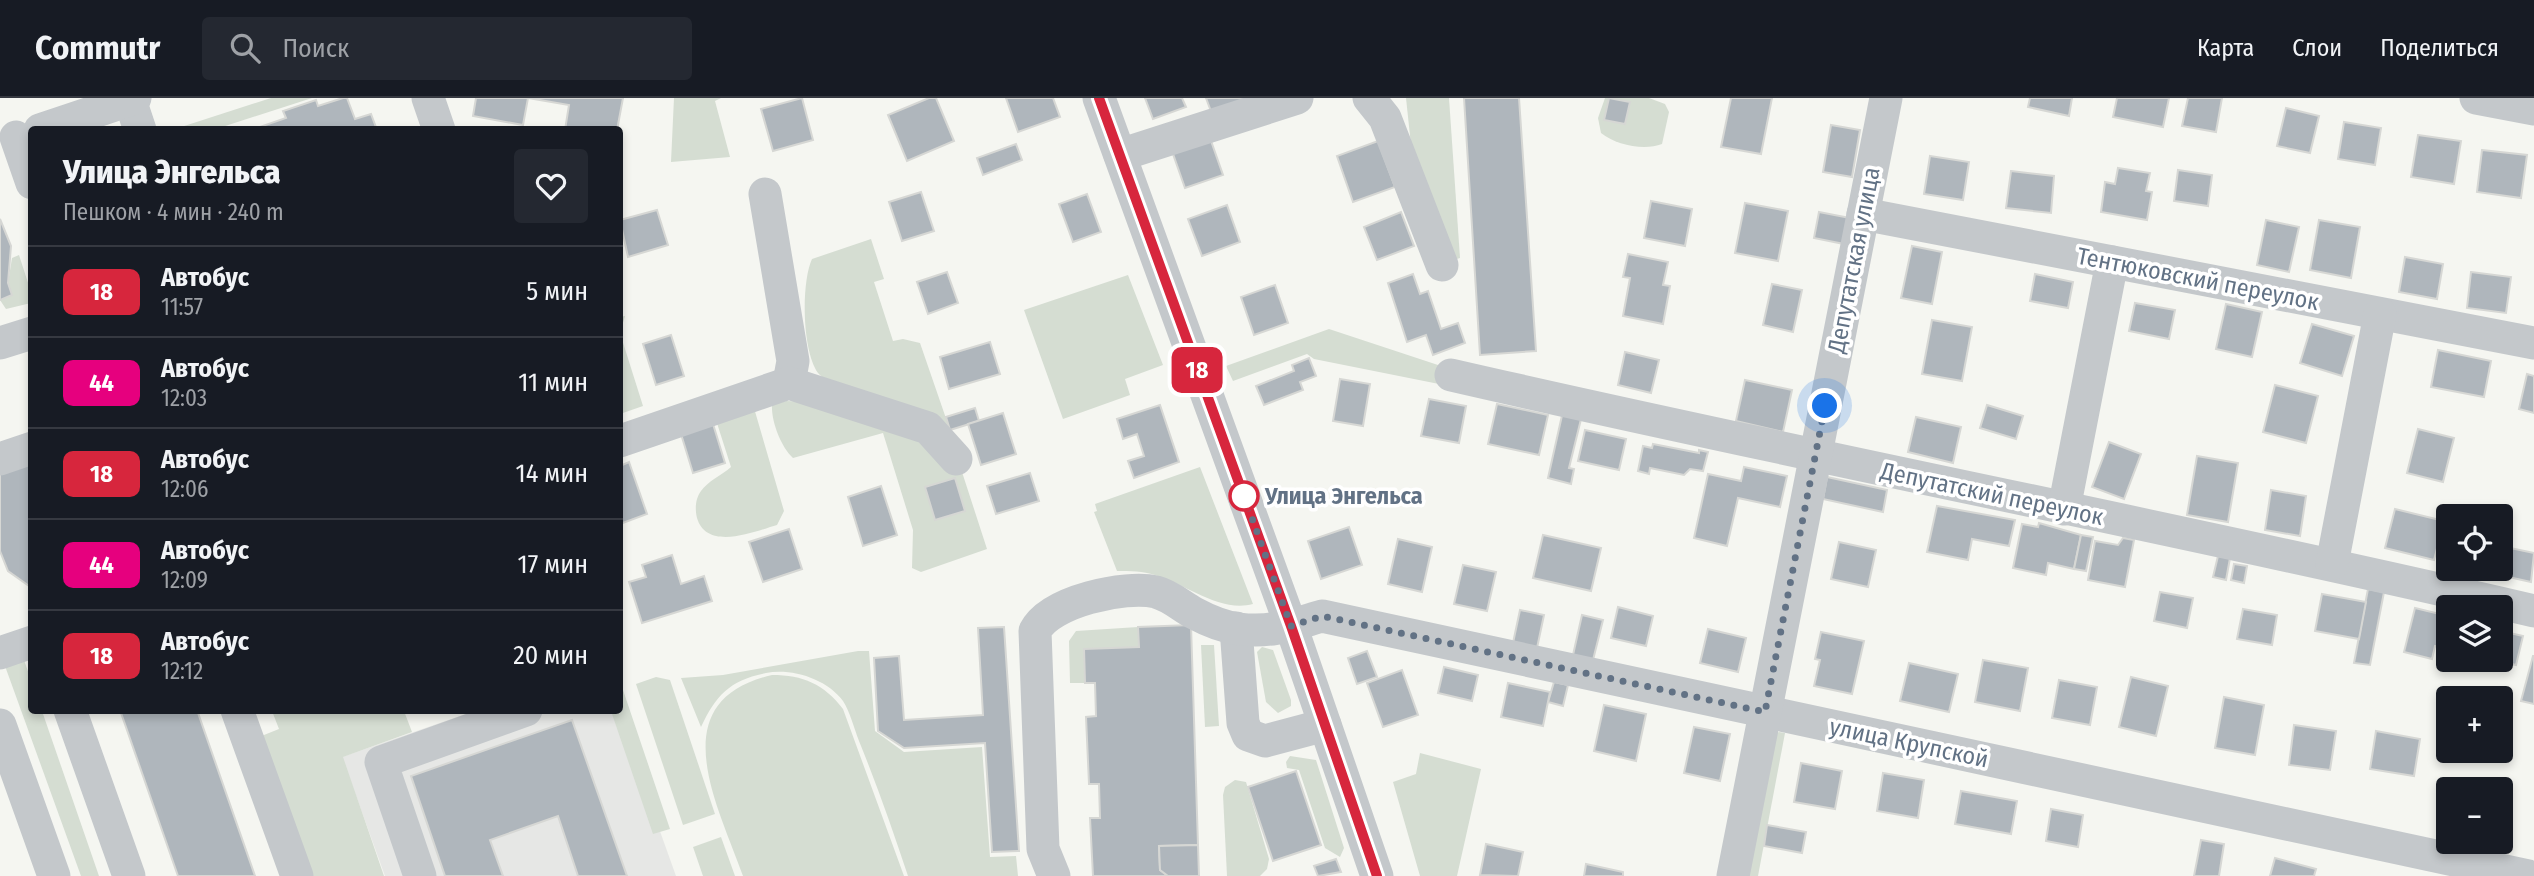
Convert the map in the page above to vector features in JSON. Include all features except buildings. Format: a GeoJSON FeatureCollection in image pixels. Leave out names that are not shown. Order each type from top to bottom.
{"type":"FeatureCollection","features":[{"type":"Feature","properties":{"kind":"street"},"geometry":{"type":"LineString","coordinates":[[428,98],[438,126]]}},
{"type":"Feature","properties":{"kind":"street"},"geometry":{"type":"LineString","coordinates":[[1099,98],[1291,626],[1377,876]]}},
{"type":"Feature","properties":{"kind":"street"},"geometry":{"type":"LineString","coordinates":[[1120,155],[1297,98]]}},
{"type":"Feature","properties":{"kind":"street"},"geometry":{"type":"LineString","coordinates":[[1369,98],[1385,118],[1442,265]]}},
{"type":"Feature","properties":{"kind":"street","name":"Депутатская улица"},"geometry":{"type":"LineString","coordinates":[[1732,876],[1886,98]]}},
{"type":"Feature","properties":{"kind":"street"},"geometry":{"type":"LineString","coordinates":[[2476,98],[2534,109]]}},
{"type":"Feature","properties":{"kind":"street"},"geometry":{"type":"LineString","coordinates":[[66,126],[123,113]]}},
{"type":"Feature","properties":{"kind":"street"},"geometry":{"type":"LineString","coordinates":[[22,136],[28,164]]}},
{"type":"Feature","properties":{"kind":"street"},"geometry":{"type":"LineString","coordinates":[[765,194],[793,361],[789,383]]}},
{"type":"Feature","properties":{"kind":"street","name":"Тентюковский переулок"},"geometry":{"type":"LineString","coordinates":[[1863,214],[2534,342]]}},
{"type":"Feature","properties":{"kind":"street"},"geometry":{"type":"LineString","coordinates":[[2064,509],[2112,262]]}},
{"type":"Feature","properties":{"kind":"street"},"geometry":{"type":"LineString","coordinates":[[2332,564],[2380,314]]}},
{"type":"Feature","properties":{"kind":"street"},"geometry":{"type":"LineString","coordinates":[[0,343],[28,334]]}},
{"type":"Feature","properties":{"kind":"street","name":"Депутатский переулок"},"geometry":{"type":"LineString","coordinates":[[1451,375],[1815,457],[2332,564],[2534,611]]}},
{"type":"Feature","properties":{"kind":"street"},"geometry":{"type":"LineString","coordinates":[[623,440],[789,383],[928,428],[956,459]]}},
{"type":"Feature","properties":{"kind":"street"},"geometry":{"type":"LineString","coordinates":[[0,459],[28,449]]}},
{"type":"Feature","properties":{"kind":"street","name":"улица Крупской"},"geometry":{"type":"LineString","coordinates":[[1054,876],[1043,849],[1035,631],[1040,622],[1072,603],[1120,592],[1155,592],[1196,614],[1236,628],[1269,632],[1322,616],[2528,876]]}},
{"type":"Feature","properties":{"kind":"street"},"geometry":{"type":"LineString","coordinates":[[1236,628],[1243,723],[1248,735],[1265,741],[1325,725]]}},
{"type":"Feature","properties":{"kind":"street"},"geometry":{"type":"LineString","coordinates":[[0,653],[28,643]]}},
{"type":"Feature","properties":{"kind":"street"},"geometry":{"type":"LineString","coordinates":[[71,714],[129,876]]}},
{"type":"Feature","properties":{"kind":"street"},"geometry":{"type":"LineString","coordinates":[[238,714],[297,876]]}},
{"type":"Feature","properties":{"kind":"street"},"geometry":{"type":"LineString","coordinates":[[420,876],[381,762],[515,714]]}},
{"type":"Feature","properties":{"kind":"street"},"geometry":{"type":"LineString","coordinates":[[0,725],[11,787],[54,876]]}},
{"type":"Feature","properties":{"kind":"shaded area"},"geometry":{"type":"Polygon","coordinates":[[[271,98],[312,98],[225,126],[184,126],[271,98]]]}},
{"type":"Feature","properties":{"kind":"shaded area"},"geometry":{"type":"Polygon","coordinates":[[[674,98],[721,98],[715,101],[730,157],[671,162],[674,98]]]}},
{"type":"Feature","properties":{"kind":"shaded area"},"geometry":{"type":"Polygon","coordinates":[[[1406,98],[1449,98],[1460,258],[1450,261],[1411,145],[1406,98]]]}},
{"type":"Feature","properties":{"kind":"shaded area"},"geometry":{"type":"Polygon","coordinates":[[[1605,98],[1649,98],[1665,104],[1669,112],[1662,144],[1630,146],[1601,133],[1598,118],[1605,98]]]}},
{"type":"Feature","properties":{"kind":"shaded area"},"geometry":{"type":"Polygon","coordinates":[[[871,239],[884,279],[874,282],[893,341],[903,339],[920,343],[950,430],[836,385],[820,375],[813,363],[805,317],[806,284],[812,259],[871,239]]]}},
{"type":"Feature","properties":{"kind":"shaded area"},"geometry":{"type":"Polygon","coordinates":[[[19,255],[28,283],[28,304],[6,309],[0,300],[12,295],[8,283],[12,258],[19,255]]]}},
{"type":"Feature","properties":{"kind":"shaded area"},"geometry":{"type":"Polygon","coordinates":[[[1128,275],[1163,365],[1125,379],[1130,395],[1063,419],[1024,310],[1128,275]]]}},
{"type":"Feature","properties":{"kind":"shaded area"},"geometry":{"type":"Polygon","coordinates":[[[1329,329],[1438,365],[1449,362],[1444,385],[1314,359],[1307,354],[1233,381],[1226,366],[1329,329]]]}},
{"type":"Feature","properties":{"kind":"shaded area"},"geometry":{"type":"Polygon","coordinates":[[[623,343],[643,406],[623,413],[623,343]]]}},
{"type":"Feature","properties":{"kind":"shaded area"},"geometry":{"type":"Polygon","coordinates":[[[786,401],[817,402],[890,422],[962,472],[987,549],[921,572],[912,568],[913,530],[883,433],[793,458],[781,441],[772,411],[772,405],[786,401]]]}},
{"type":"Feature","properties":{"kind":"shaded area"},"geometry":{"type":"Polygon","coordinates":[[[754,408],[784,511],[777,525],[721,537],[702,528],[696,508],[701,491],[731,467],[715,417],[754,408]]]}},
{"type":"Feature","properties":{"kind":"shaded area"},"geometry":{"type":"Polygon","coordinates":[[[1200,467],[1253,604],[1228,605],[1155,575],[1117,571],[1094,512],[1097,511],[1095,504],[1200,467]]]}},
{"type":"Feature","properties":{"kind":"shaded area"},"geometry":{"type":"Polygon","coordinates":[[[1138,627],[1139,647],[1084,649],[1085,683],[1070,683],[1069,641],[1076,631],[1138,627]]]}},
{"type":"Feature","properties":{"kind":"shaded area"},"geometry":{"type":"Polygon","coordinates":[[[1201,645],[1214,645],[1219,726],[1205,727],[1201,645]]]}},
{"type":"Feature","properties":{"kind":"shaded area"},"geometry":{"type":"Polygon","coordinates":[[[1262,647],[1273,650],[1291,700],[1291,706],[1278,713],[1266,702],[1257,652],[1262,647]]]}},
{"type":"Feature","properties":{"kind":"shaded area"},"geometry":{"type":"Polygon","coordinates":[[[869,651],[875,731],[904,752],[982,747],[990,857],[1016,856],[1018,876],[908,876],[848,710],[836,693],[818,681],[787,672],[753,676],[726,691],[712,706],[701,727],[681,678],[723,675],[869,651]]]}},
{"type":"Feature","properties":{"kind":"shaded area"},"geometry":{"type":"Polygon","coordinates":[[[24,660],[28,671],[28,714],[43,714],[99,876],[81,876],[5,666],[24,660]]]}},
{"type":"Feature","properties":{"kind":"shaded area"},"geometry":{"type":"Polygon","coordinates":[[[772,675],[794,677],[812,683],[828,693],[843,709],[904,876],[743,876],[712,788],[706,759],[707,731],[717,707],[738,688],[772,675]]]}},
{"type":"Feature","properties":{"kind":"shaded area"},"geometry":{"type":"Polygon","coordinates":[[[656,677],[670,680],[715,814],[683,825],[636,684],[656,677]]]}},
{"type":"Feature","properties":{"kind":"shaded area"},"geometry":{"type":"Polygon","coordinates":[[[623,690],[670,829],[653,834],[612,714],[623,714],[623,690]]]}},
{"type":"Feature","properties":{"kind":"shaded area"},"geometry":{"type":"Polygon","coordinates":[[[273,714],[405,714],[412,732],[343,757],[384,876],[308,876],[259,737],[279,729],[273,714]]]}},
{"type":"Feature","properties":{"kind":"shaded area"},"geometry":{"type":"Polygon","coordinates":[[[465,714],[618,714],[676,876],[385,876],[342,757],[465,714]]]}},
{"type":"Feature","properties":{"kind":"shaded area"},"geometry":{"type":"Polygon","coordinates":[[[1785,733],[1758,876],[1746,876],[1775,734],[1785,733]]]}},
{"type":"Feature","properties":{"kind":"shaded area"},"geometry":{"type":"Polygon","coordinates":[[[1420,753],[1481,769],[1457,876],[1420,876],[1393,782],[1416,774],[1420,753]]]}},
{"type":"Feature","properties":{"kind":"shaded area"},"geometry":{"type":"Polygon","coordinates":[[[1290,756],[1316,760],[1344,848],[1340,857],[1325,848],[1299,770],[1287,768],[1286,762],[1290,756]]]}},
{"type":"Feature","properties":{"kind":"shaded area"},"geometry":{"type":"Polygon","coordinates":[[[1235,780],[1246,782],[1269,859],[1267,869],[1260,876],[1227,876],[1223,795],[1225,787],[1235,780]]]}},
{"type":"Feature","properties":{"kind":"shaded area"},"geometry":{"type":"Polygon","coordinates":[[[721,837],[735,876],[703,876],[693,847],[721,837]]]}},
{"type":"Feature","properties":{"kind":"bus line","name":"18"},"geometry":{"type":"LineString","coordinates":[[1099,98],[1291,626],[1377,876]]}},
{"type":"Feature","properties":{"kind":"place","name":"Улица Энгельса"},"geometry":{"type":"Point","coordinates":[1244,496]}},
{"type":"Feature","properties":{"kind":"route"},"geometry":{"type":"LineString","coordinates":[[1244,496],[1291,626],[1322,616],[1765,712],[1825,406]]}}]}
